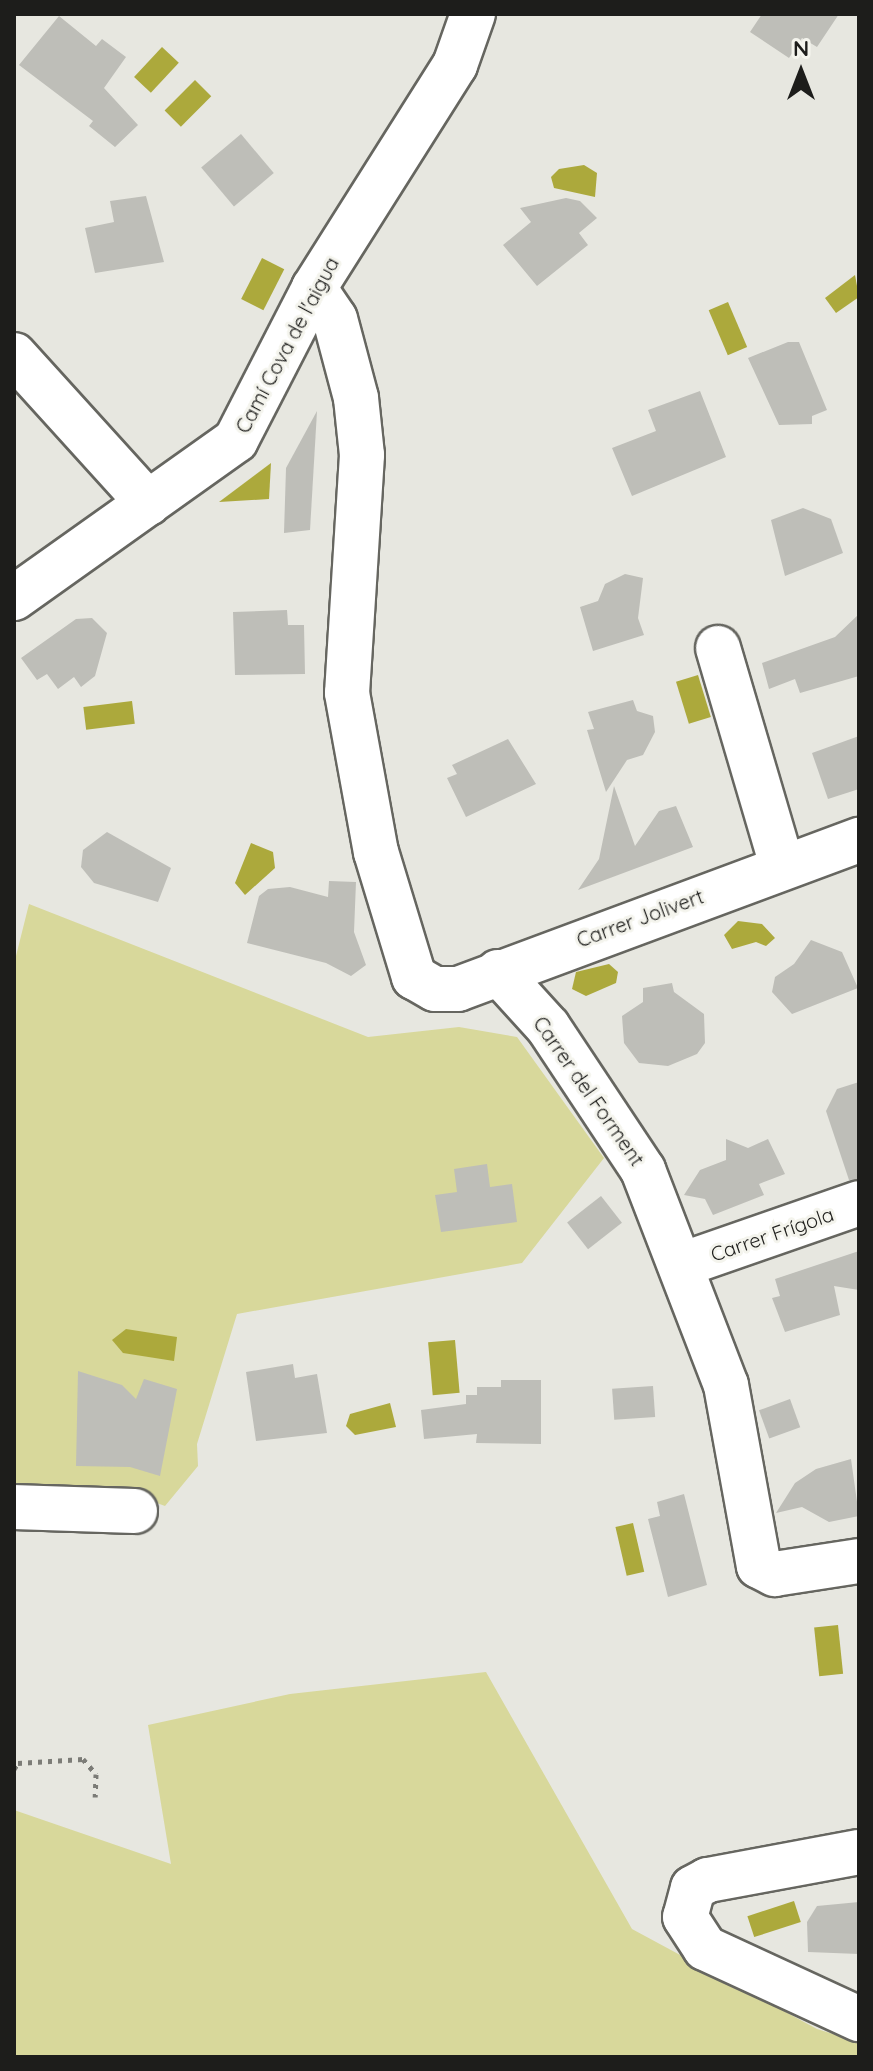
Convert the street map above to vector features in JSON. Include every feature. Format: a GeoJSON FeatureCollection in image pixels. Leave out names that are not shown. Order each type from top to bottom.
{"type":"FeatureCollection","features":[{"type":"Feature","properties":{"kind":"street","name":"Camí Cova de l'aigua"},"geometry":{"type":"LineString","coordinates":[[14,598],[219,456],[244,430],[314,288],[445,82],[473,14]]}},
{"type":"Feature","properties":{"kind":"street"},"geometry":{"type":"LineString","coordinates":[[314,288],[335,319],[348,357],[360,427],[345,675],[382,877],[414,977],[435,989],[458,989],[498,972]]}},
{"type":"Feature","properties":{"kind":"street"},"geometry":{"type":"LineString","coordinates":[[14,355],[148,503]]}},
{"type":"Feature","properties":{"kind":"street"},"geometry":{"type":"LineString","coordinates":[[718,648],[782,866]]}},
{"type":"Feature","properties":{"kind":"street","name":"Carrer Jolivert"},"geometry":{"type":"LineString","coordinates":[[498,972],[859,840]]}},
{"type":"Feature","properties":{"kind":"street","name":"Carrer del Forment"},"geometry":{"type":"LineString","coordinates":[[498,972],[548,1027],[643,1170],[684,1264],[726,1385],[759,1566],[775,1574],[859,1561]]}},
{"type":"Feature","properties":{"kind":"street","name":"Carrer Frígola"},"geometry":{"type":"LineString","coordinates":[[684,1264],[859,1203]]}},
{"type":"Feature","properties":{"kind":"street"},"geometry":{"type":"LineString","coordinates":[[14,1507],[135,1511]]}},
{"type":"Feature","properties":{"kind":"street"},"geometry":{"type":"LineString","coordinates":[[859,1852],[708,1880],[693,1888],[685,1917],[705,1948],[859,2019]]}},
{"type":"Feature","properties":{"kind":"path"},"geometry":{"type":"LineString","coordinates":[[14,1769],[18,1763],[83,1759],[96,1774],[95,1797]]}},
{"type":"Feature","properties":{"kind":"green space"},"geometry":{"type":"Polygon","coordinates":[[[29,904],[368,1037],[459,1027],[517,1037],[604,1158],[522,1263],[237,1314],[197,1444],[198,1466],[165,1506],[124,1491],[14,1487],[14,964],[29,904]]]}},
{"type":"Feature","properties":{"kind":"green space"},"geometry":{"type":"Polygon","coordinates":[[[486,1672],[632,1929],[817,2029],[859,2042],[859,2057],[14,2057],[14,1810],[171,1864],[148,1725],[290,1694],[486,1672]]]}},
{"type":"Feature","properties":{"kind":"shaded area"},"geometry":{"type":"Polygon","coordinates":[[[162,47],[179,63],[151,93],[134,77],[162,47]]]}},
{"type":"Feature","properties":{"kind":"shaded area"},"geometry":{"type":"Polygon","coordinates":[[[195,80],[211,96],[181,127],[165,110],[195,80]]]}},
{"type":"Feature","properties":{"kind":"shaded area"},"geometry":{"type":"Polygon","coordinates":[[[584,165],[597,173],[595,197],[554,188],[551,177],[559,169],[584,165]]]}},
{"type":"Feature","properties":{"kind":"shaded area"},"geometry":{"type":"Polygon","coordinates":[[[262,258],[284,269],[263,310],[241,299],[262,258]]]}},
{"type":"Feature","properties":{"kind":"shaded area"},"geometry":{"type":"Polygon","coordinates":[[[855,275],[859,297],[836,313],[825,298],[855,275]]]}},
{"type":"Feature","properties":{"kind":"shaded area"},"geometry":{"type":"Polygon","coordinates":[[[728,302],[747,347],[728,355],[709,310],[728,302]]]}},
{"type":"Feature","properties":{"kind":"shaded area"},"geometry":{"type":"Polygon","coordinates":[[[271,463],[269,499],[219,502],[271,463]]]}},
{"type":"Feature","properties":{"kind":"shaded area"},"geometry":{"type":"Polygon","coordinates":[[[698,675],[711,717],[689,724],[676,682],[698,675]]]}},
{"type":"Feature","properties":{"kind":"shaded area"},"geometry":{"type":"Polygon","coordinates":[[[132,701],[135,724],[86,730],[83,707],[132,701]]]}},
{"type":"Feature","properties":{"kind":"shaded area"},"geometry":{"type":"Polygon","coordinates":[[[251,843],[273,852],[275,868],[245,895],[235,883],[251,843]]]}},
{"type":"Feature","properties":{"kind":"shaded area"},"geometry":{"type":"Polygon","coordinates":[[[738,921],[762,924],[775,938],[766,946],[756,942],[732,949],[724,935],[738,921]]]}},
{"type":"Feature","properties":{"kind":"shaded area"},"geometry":{"type":"Polygon","coordinates":[[[609,964],[618,972],[616,983],[586,996],[572,989],[576,972],[609,964]]]}},
{"type":"Feature","properties":{"kind":"shaded area"},"geometry":{"type":"Polygon","coordinates":[[[126,1329],[177,1337],[174,1361],[123,1353],[112,1340],[126,1329]]]}},
{"type":"Feature","properties":{"kind":"shaded area"},"geometry":{"type":"Polygon","coordinates":[[[455,1340],[460,1393],[433,1395],[428,1342],[455,1340]]]}},
{"type":"Feature","properties":{"kind":"shaded area"},"geometry":{"type":"Polygon","coordinates":[[[390,1403],[396,1427],[355,1435],[346,1426],[350,1414],[390,1403]]]}},
{"type":"Feature","properties":{"kind":"shaded area"},"geometry":{"type":"Polygon","coordinates":[[[633,1523],[644,1572],[627,1576],[615,1527],[633,1523]]]}},
{"type":"Feature","properties":{"kind":"shaded area"},"geometry":{"type":"Polygon","coordinates":[[[838,1625],[843,1674],[819,1676],[814,1628],[838,1625]]]}},
{"type":"Feature","properties":{"kind":"shaded area"},"geometry":{"type":"Polygon","coordinates":[[[794,1901],[801,1922],[754,1937],[747,1916],[794,1901]]]}},
{"type":"Feature","properties":{"kind":"building"},"geometry":{"type":"Polygon","coordinates":[[[762,14],[839,14],[817,47],[802,38],[789,58],[750,32],[762,14]]]}},
{"type":"Feature","properties":{"kind":"building"},"geometry":{"type":"Polygon","coordinates":[[[59,16],[96,46],[102,39],[126,57],[104,88],[138,125],[115,147],[89,126],[93,121],[19,65],[59,16]]]}},
{"type":"Feature","properties":{"kind":"building"},"geometry":{"type":"Polygon","coordinates":[[[241,134],[274,173],[234,206],[201,167],[241,134]]]}},
{"type":"Feature","properties":{"kind":"building"},"geometry":{"type":"Polygon","coordinates":[[[146,196],[164,262],[95,273],[85,228],[114,222],[110,201],[146,196]]]}},
{"type":"Feature","properties":{"kind":"building"},"geometry":{"type":"Polygon","coordinates":[[[566,198],[580,201],[597,218],[579,233],[588,245],[537,286],[503,245],[531,222],[520,208],[566,198]]]}},
{"type":"Feature","properties":{"kind":"building"},"geometry":{"type":"Polygon","coordinates":[[[788,342],[799,342],[827,410],[812,416],[812,424],[779,425],[748,358],[788,342]]]}},
{"type":"Feature","properties":{"kind":"building"},"geometry":{"type":"Polygon","coordinates":[[[700,391],[726,457],[632,496],[612,448],[656,431],[648,410],[700,391]]]}},
{"type":"Feature","properties":{"kind":"building"},"geometry":{"type":"Polygon","coordinates":[[[317,411],[310,530],[284,533],[286,468],[317,411]]]}},
{"type":"Feature","properties":{"kind":"building"},"geometry":{"type":"Polygon","coordinates":[[[803,508],[831,519],[843,553],[785,576],[771,520],[803,508]]]}},
{"type":"Feature","properties":{"kind":"building"},"geometry":{"type":"Polygon","coordinates":[[[625,574],[643,578],[638,618],[644,635],[593,651],[580,607],[598,601],[605,584],[625,574]]]}},
{"type":"Feature","properties":{"kind":"building"},"geometry":{"type":"Polygon","coordinates":[[[287,610],[288,625],[304,625],[305,674],[235,675],[233,612],[287,610]]]}},
{"type":"Feature","properties":{"kind":"building"},"geometry":{"type":"Polygon","coordinates":[[[859,614],[859,676],[800,693],[795,679],[769,689],[762,663],[835,637],[859,614]]]}},
{"type":"Feature","properties":{"kind":"building"},"geometry":{"type":"Polygon","coordinates":[[[92,618],[107,633],[95,676],[81,687],[74,677],[58,689],[47,674],[37,680],[21,658],[76,619],[92,618]]]}},
{"type":"Feature","properties":{"kind":"building"},"geometry":{"type":"Polygon","coordinates":[[[633,700],[637,711],[653,716],[655,732],[643,755],[627,760],[606,792],[587,730],[594,729],[588,712],[633,700]]]}},
{"type":"Feature","properties":{"kind":"building"},"geometry":{"type":"Polygon","coordinates":[[[859,736],[859,789],[828,799],[812,753],[859,736]]]}},
{"type":"Feature","properties":{"kind":"building"},"geometry":{"type":"Polygon","coordinates":[[[508,739],[536,784],[466,817],[447,778],[457,774],[452,765],[508,739]]]}},
{"type":"Feature","properties":{"kind":"building"},"geometry":{"type":"Polygon","coordinates":[[[614,786],[635,846],[659,811],[676,806],[693,847],[578,890],[599,859],[614,786]]]}},
{"type":"Feature","properties":{"kind":"building"},"geometry":{"type":"Polygon","coordinates":[[[107,832],[171,868],[158,902],[94,883],[81,867],[83,850],[107,832]]]}},
{"type":"Feature","properties":{"kind":"building"},"geometry":{"type":"Polygon","coordinates":[[[329,881],[356,882],[354,932],[366,965],[351,976],[326,963],[247,943],[259,896],[268,889],[290,887],[328,897],[329,881]]]}},
{"type":"Feature","properties":{"kind":"building"},"geometry":{"type":"Polygon","coordinates":[[[811,940],[842,952],[858,988],[792,1014],[772,992],[775,977],[794,964],[811,940]]]}},
{"type":"Feature","properties":{"kind":"building"},"geometry":{"type":"Polygon","coordinates":[[[672,983],[674,992],[704,1014],[705,1043],[697,1054],[668,1066],[639,1063],[624,1043],[622,1016],[643,1002],[643,988],[672,983]]]}},
{"type":"Feature","properties":{"kind":"building"},"geometry":{"type":"Polygon","coordinates":[[[859,1082],[859,1179],[849,1180],[826,1111],[837,1089],[859,1082]]]}},
{"type":"Feature","properties":{"kind":"building"},"geometry":{"type":"Polygon","coordinates":[[[726,1139],[748,1148],[768,1139],[785,1174],[759,1184],[764,1195],[713,1215],[705,1199],[684,1195],[700,1170],[726,1160],[726,1139]]]}},
{"type":"Feature","properties":{"kind":"building"},"geometry":{"type":"Polygon","coordinates":[[[487,1164],[490,1187],[512,1184],[517,1222],[441,1232],[435,1195],[457,1192],[454,1169],[487,1164]]]}},
{"type":"Feature","properties":{"kind":"building"},"geometry":{"type":"Polygon","coordinates":[[[601,1196],[622,1223],[588,1249],[567,1222],[601,1196]]]}},
{"type":"Feature","properties":{"kind":"building"},"geometry":{"type":"Polygon","coordinates":[[[859,1251],[859,1290],[834,1286],[840,1315],[785,1332],[772,1298],[780,1296],[775,1279],[859,1251]]]}},
{"type":"Feature","properties":{"kind":"building"},"geometry":{"type":"Polygon","coordinates":[[[293,1364],[295,1378],[317,1374],[327,1433],[256,1441],[246,1372],[293,1364]]]}},
{"type":"Feature","properties":{"kind":"building"},"geometry":{"type":"Polygon","coordinates":[[[78,1371],[122,1385],[136,1399],[144,1379],[177,1389],[160,1476],[130,1467],[76,1466],[78,1371]]]}},
{"type":"Feature","properties":{"kind":"building"},"geometry":{"type":"Polygon","coordinates":[[[501,1380],[541,1380],[541,1444],[476,1443],[477,1434],[424,1439],[421,1410],[466,1404],[466,1395],[477,1395],[477,1387],[501,1387],[501,1380]]]}},
{"type":"Feature","properties":{"kind":"building"},"geometry":{"type":"Polygon","coordinates":[[[653,1386],[655,1417],[614,1420],[612,1389],[653,1386]]]}},
{"type":"Feature","properties":{"kind":"building"},"geometry":{"type":"Polygon","coordinates":[[[790,1399],[800,1427],[769,1438],[759,1410],[790,1399]]]}},
{"type":"Feature","properties":{"kind":"building"},"geometry":{"type":"Polygon","coordinates":[[[851,1459],[859,1516],[829,1522],[802,1507],[776,1513],[795,1483],[816,1469],[851,1459]]]}},
{"type":"Feature","properties":{"kind":"building"},"geometry":{"type":"Polygon","coordinates":[[[684,1494],[707,1585],[668,1597],[648,1519],[660,1516],[657,1502],[684,1494]]]}},
{"type":"Feature","properties":{"kind":"building"},"geometry":{"type":"Polygon","coordinates":[[[859,1902],[859,1954],[808,1952],[807,1922],[817,1906],[859,1902]]]}}]}
